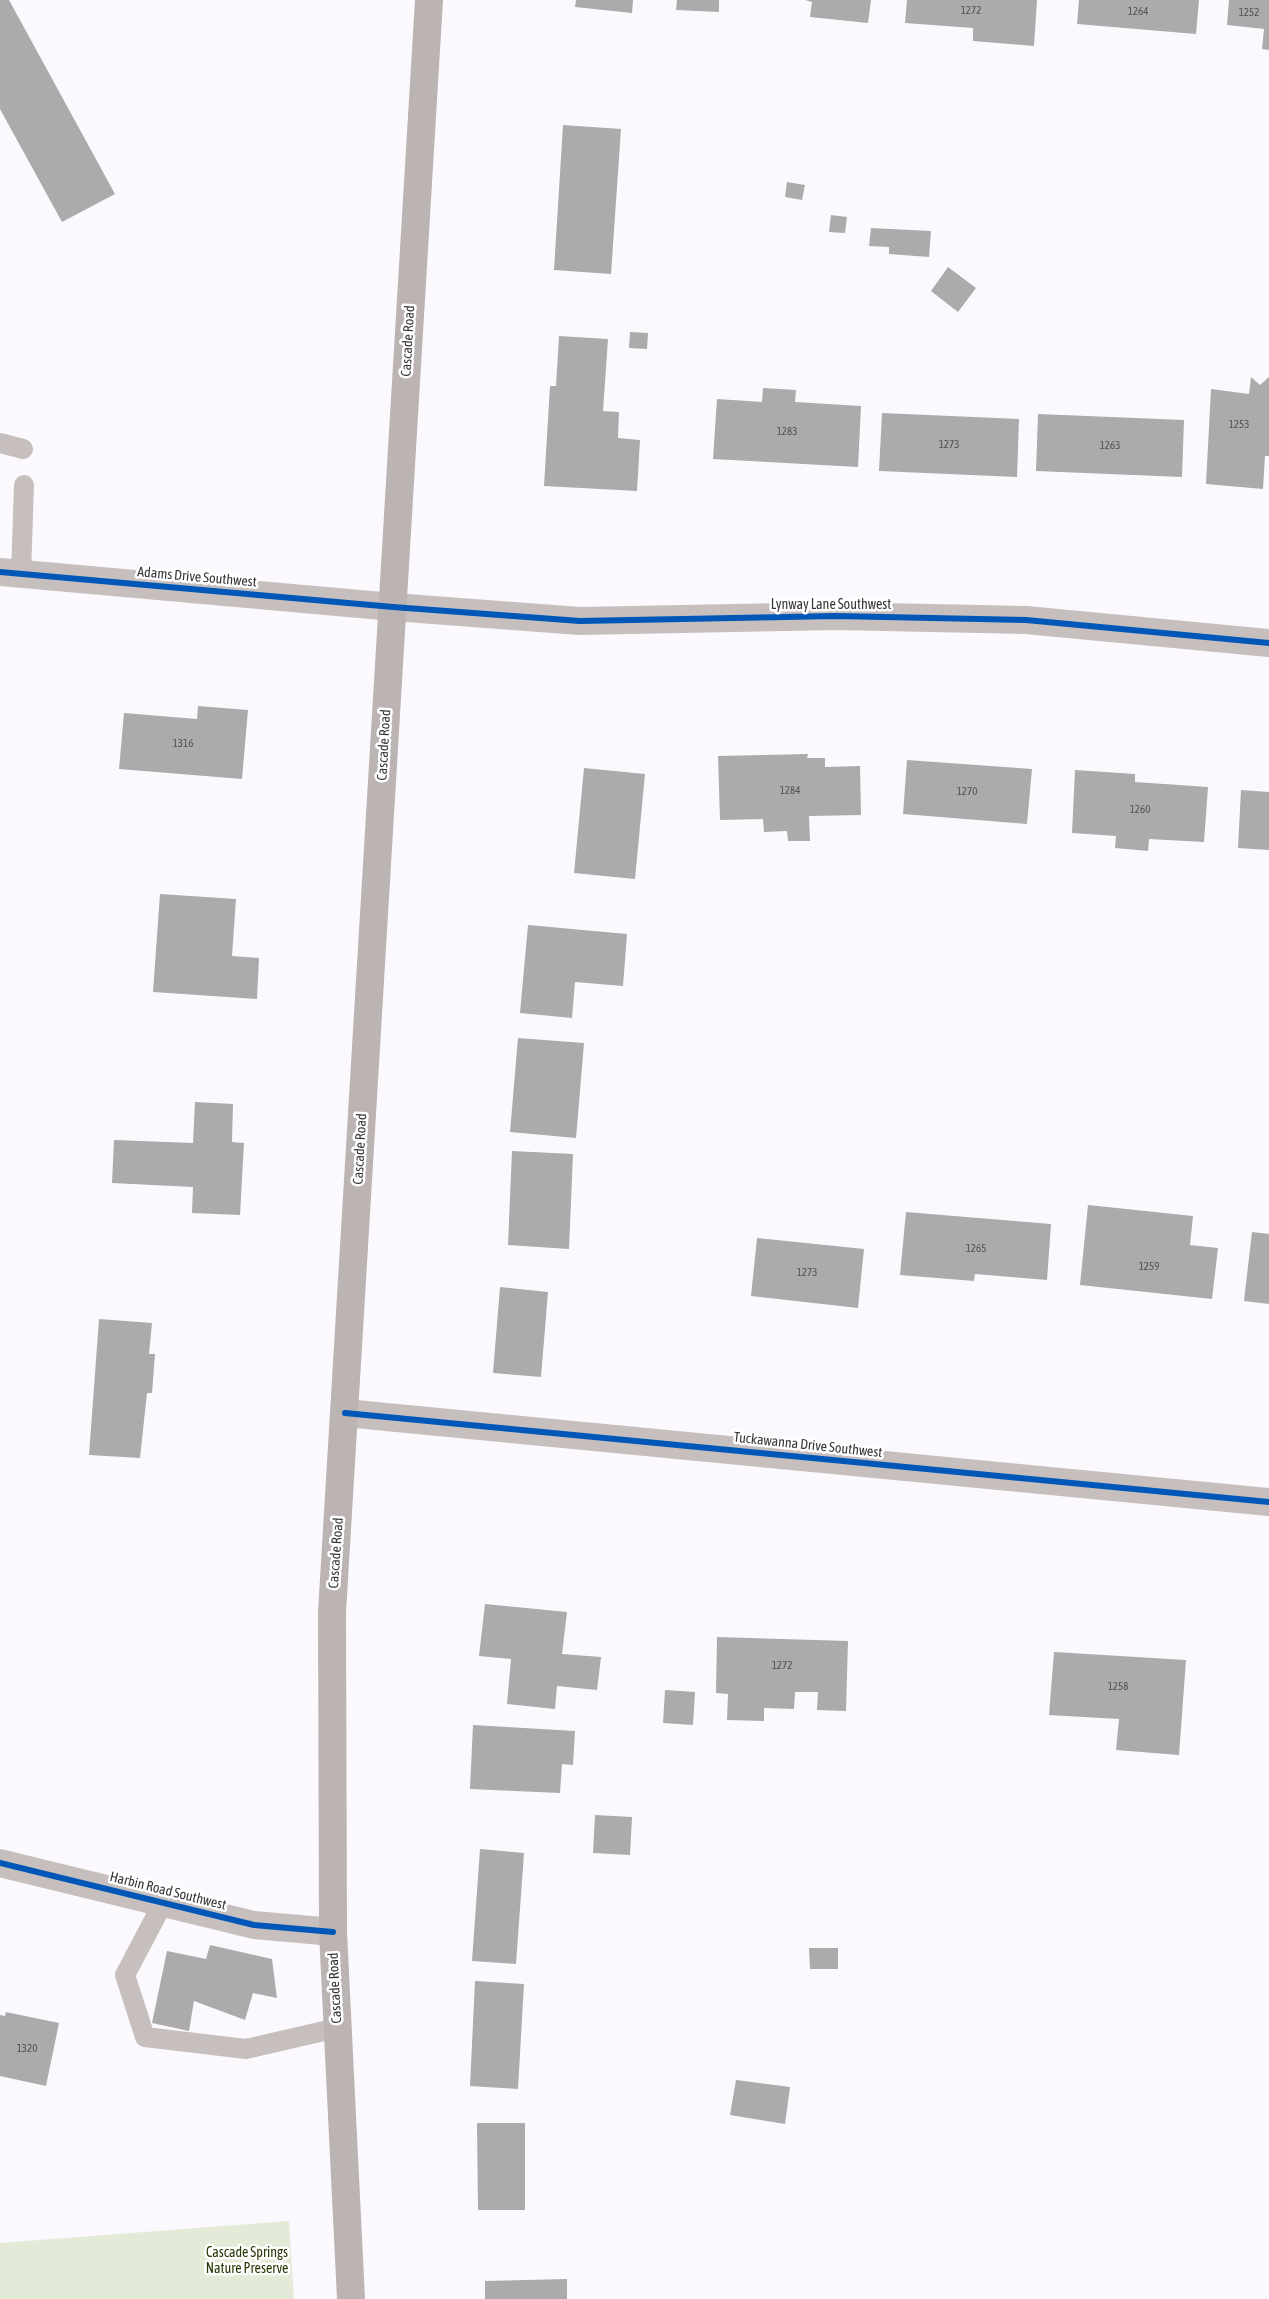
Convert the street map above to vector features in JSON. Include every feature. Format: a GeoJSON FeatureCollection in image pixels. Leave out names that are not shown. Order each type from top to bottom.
{"type":"FeatureCollection","features":[{"type":"Feature","properties":{"kind":"main road","name":"Cascade Road"},"geometry":{"type":"LineString","coordinates":[[351,2299],[333,1932],[332,1612],[429,0]]}},
{"type":"Feature","properties":{"kind":"street","name":"Adams Drive Southwest"},"geometry":{"type":"LineString","coordinates":[[11,573],[392,607]]}},
{"type":"Feature","properties":{"kind":"street","name":"Lynway Lane Southwest"},"geometry":{"type":"LineString","coordinates":[[392,607],[580,621],[836,616],[1026,620],[1269,643]]}},
{"type":"Feature","properties":{"kind":"street","name":"Tuckawanna Drive Southwest"},"geometry":{"type":"LineString","coordinates":[[344,1413],[1269,1502]]}},
{"type":"Feature","properties":{"kind":"street","name":"Harbin Road Southwest"},"geometry":{"type":"LineString","coordinates":[[0,1863],[254,1925],[333,1932]]}},
{"type":"Feature","properties":{"kind":"lane"},"geometry":{"type":"LineString","coordinates":[[0,443],[23,449]]}},
{"type":"Feature","properties":{"kind":"lane"},"geometry":{"type":"LineString","coordinates":[[11,573],[24,485]]}},
{"type":"Feature","properties":{"kind":"lane"},"geometry":{"type":"LineString","coordinates":[[162,1902],[125,1975],[145,2037],[246,2049],[337,2028]]}},
{"type":"Feature","properties":{"kind":"green space","name":"Cascade Springs Nature Preserve"},"geometry":{"type":"Polygon","coordinates":[[[289,2221],[294,2299],[0,2299],[0,2243],[289,2221]]]}},
{"type":"Feature","properties":{"kind":"building"},"geometry":{"type":"Polygon","coordinates":[[[0,0],[9,0],[115,194],[62,222],[0,109],[0,0]]]}},
{"type":"Feature","properties":{"kind":"building"},"geometry":{"type":"Polygon","coordinates":[[[576,0],[633,0],[632,13],[575,7],[576,0]]]}},
{"type":"Feature","properties":{"kind":"building"},"geometry":{"type":"Polygon","coordinates":[[[677,0],[719,0],[719,12],[676,10],[677,0]]]}},
{"type":"Feature","properties":{"kind":"building"},"geometry":{"type":"Polygon","coordinates":[[[805,0],[871,0],[868,23],[810,17],[812,2],[805,0]]]}},
{"type":"Feature","properties":{"kind":"building"},"geometry":{"type":"Polygon","coordinates":[[[907,0],[1037,0],[1034,46],[973,41],[973,28],[905,23],[907,0]]]}},
{"type":"Feature","properties":{"kind":"building"},"geometry":{"type":"Polygon","coordinates":[[[1079,0],[1199,0],[1196,34],[1077,24],[1079,0]]]}},
{"type":"Feature","properties":{"kind":"building"},"geometry":{"type":"Polygon","coordinates":[[[1229,0],[1269,0],[1269,50],[1262,49],[1264,29],[1227,25],[1229,0]]]}},
{"type":"Feature","properties":{"kind":"building"},"geometry":{"type":"Polygon","coordinates":[[[563,125],[621,129],[611,274],[554,270],[563,125]]]}},
{"type":"Feature","properties":{"kind":"building"},"geometry":{"type":"Polygon","coordinates":[[[787,182],[805,185],[802,200],[785,197],[787,182]]]}},
{"type":"Feature","properties":{"kind":"building"},"geometry":{"type":"Polygon","coordinates":[[[831,215],[847,217],[845,233],[829,232],[831,215]]]}},
{"type":"Feature","properties":{"kind":"building"},"geometry":{"type":"Polygon","coordinates":[[[871,228],[931,231],[929,257],[889,254],[889,247],[869,246],[871,228]]]}},
{"type":"Feature","properties":{"kind":"building"},"geometry":{"type":"Polygon","coordinates":[[[948,267],[976,288],[958,312],[931,291],[948,267]]]}},
{"type":"Feature","properties":{"kind":"building"},"geometry":{"type":"Polygon","coordinates":[[[630,332],[648,333],[647,349],[629,348],[630,332]]]}},
{"type":"Feature","properties":{"kind":"building"},"geometry":{"type":"Polygon","coordinates":[[[559,336],[608,339],[603,411],[619,412],[618,438],[640,440],[637,491],[544,486],[550,386],[556,386],[559,336]]]}},
{"type":"Feature","properties":{"kind":"building"},"geometry":{"type":"Polygon","coordinates":[[[1251,377],[1260,385],[1269,377],[1269,456],[1265,456],[1263,489],[1206,484],[1211,389],[1249,394],[1251,377]]]}},
{"type":"Feature","properties":{"kind":"building"},"geometry":{"type":"Polygon","coordinates":[[[763,388],[796,390],[795,402],[861,406],[858,467],[713,459],[717,399],[762,402],[763,388]]]}},
{"type":"Feature","properties":{"kind":"building"},"geometry":{"type":"Polygon","coordinates":[[[882,413],[1019,419],[1017,477],[879,471],[882,413]]]}},
{"type":"Feature","properties":{"kind":"building"},"geometry":{"type":"Polygon","coordinates":[[[1038,414],[1184,420],[1182,477],[1036,471],[1038,414]]]}},
{"type":"Feature","properties":{"kind":"building"},"geometry":{"type":"Polygon","coordinates":[[[198,706],[248,710],[242,779],[119,769],[124,713],[197,719],[198,706]]]}},
{"type":"Feature","properties":{"kind":"building"},"geometry":{"type":"Polygon","coordinates":[[[808,754],[807,758],[825,758],[825,767],[860,766],[861,815],[809,816],[810,841],[788,841],[787,831],[764,832],[763,819],[720,820],[718,756],[808,754]]]}},
{"type":"Feature","properties":{"kind":"building"},"geometry":{"type":"Polygon","coordinates":[[[907,760],[1032,769],[1027,824],[903,814],[907,760]]]}},
{"type":"Feature","properties":{"kind":"building"},"geometry":{"type":"Polygon","coordinates":[[[584,768],[645,774],[635,879],[574,873],[584,768]]]}},
{"type":"Feature","properties":{"kind":"building"},"geometry":{"type":"Polygon","coordinates":[[[1075,770],[1135,774],[1135,782],[1208,787],[1204,842],[1149,839],[1148,851],[1115,848],[1116,836],[1072,833],[1075,770]]]}},
{"type":"Feature","properties":{"kind":"building"},"geometry":{"type":"Polygon","coordinates":[[[1241,790],[1269,792],[1269,850],[1238,848],[1241,790]]]}},
{"type":"Feature","properties":{"kind":"building"},"geometry":{"type":"Polygon","coordinates":[[[160,894],[236,899],[232,956],[259,958],[257,999],[153,992],[160,894]]]}},
{"type":"Feature","properties":{"kind":"building"},"geometry":{"type":"Polygon","coordinates":[[[528,925],[627,934],[623,986],[575,982],[572,1018],[520,1013],[528,925]]]}},
{"type":"Feature","properties":{"kind":"building"},"geometry":{"type":"Polygon","coordinates":[[[518,1038],[584,1043],[576,1138],[510,1132],[518,1038]]]}},
{"type":"Feature","properties":{"kind":"building"},"geometry":{"type":"Polygon","coordinates":[[[195,1102],[233,1104],[232,1142],[244,1143],[240,1215],[192,1213],[193,1187],[112,1183],[114,1140],[193,1143],[195,1102]]]}},
{"type":"Feature","properties":{"kind":"building"},"geometry":{"type":"Polygon","coordinates":[[[512,1151],[573,1154],[569,1249],[508,1245],[512,1151]]]}},
{"type":"Feature","properties":{"kind":"building"},"geometry":{"type":"Polygon","coordinates":[[[1088,1205],[1193,1216],[1190,1245],[1218,1248],[1212,1299],[1080,1285],[1088,1205]]]}},
{"type":"Feature","properties":{"kind":"building"},"geometry":{"type":"Polygon","coordinates":[[[906,1212],[1051,1224],[1047,1280],[975,1274],[974,1281],[900,1275],[906,1212]]]}},
{"type":"Feature","properties":{"kind":"building"},"geometry":{"type":"Polygon","coordinates":[[[1252,1232],[1269,1234],[1269,1304],[1244,1301],[1252,1232]]]}},
{"type":"Feature","properties":{"kind":"building"},"geometry":{"type":"Polygon","coordinates":[[[757,1238],[864,1249],[858,1308],[751,1296],[757,1238]]]}},
{"type":"Feature","properties":{"kind":"building"},"geometry":{"type":"Polygon","coordinates":[[[500,1287],[548,1292],[541,1377],[493,1373],[500,1287]]]}},
{"type":"Feature","properties":{"kind":"building"},"geometry":{"type":"Polygon","coordinates":[[[99,1319],[152,1323],[149,1354],[155,1354],[152,1393],[147,1393],[140,1458],[89,1455],[99,1319]]]}},
{"type":"Feature","properties":{"kind":"building"},"geometry":{"type":"Polygon","coordinates":[[[485,1604],[567,1612],[562,1654],[601,1657],[597,1690],[557,1686],[555,1709],[507,1704],[511,1659],[479,1656],[485,1604]]]}},
{"type":"Feature","properties":{"kind":"building"},"geometry":{"type":"Polygon","coordinates":[[[717,1637],[848,1641],[846,1711],[817,1710],[818,1692],[795,1692],[794,1709],[764,1708],[764,1721],[727,1720],[728,1694],[716,1693],[717,1637]]]}},
{"type":"Feature","properties":{"kind":"building"},"geometry":{"type":"Polygon","coordinates":[[[1054,1652],[1186,1660],[1179,1755],[1116,1750],[1119,1719],[1049,1715],[1054,1652]]]}},
{"type":"Feature","properties":{"kind":"building"},"geometry":{"type":"Polygon","coordinates":[[[665,1690],[695,1692],[693,1725],[663,1723],[665,1690]]]}},
{"type":"Feature","properties":{"kind":"building"},"geometry":{"type":"Polygon","coordinates":[[[473,1725],[575,1731],[573,1765],[562,1764],[560,1793],[470,1789],[473,1725]]]}},
{"type":"Feature","properties":{"kind":"building"},"geometry":{"type":"Polygon","coordinates":[[[595,1815],[632,1817],[630,1855],[593,1853],[595,1815]]]}},
{"type":"Feature","properties":{"kind":"building"},"geometry":{"type":"Polygon","coordinates":[[[480,1849],[524,1853],[516,1964],[472,1961],[480,1849]]]}},
{"type":"Feature","properties":{"kind":"building"},"geometry":{"type":"Polygon","coordinates":[[[210,1945],[272,1959],[277,1998],[253,1993],[245,2020],[194,2001],[189,2031],[152,2023],[167,1951],[206,1959],[210,1945]]]}},
{"type":"Feature","properties":{"kind":"building"},"geometry":{"type":"Polygon","coordinates":[[[809,1948],[838,1948],[838,1969],[810,1969],[809,1948]]]}},
{"type":"Feature","properties":{"kind":"building"},"geometry":{"type":"Polygon","coordinates":[[[475,1981],[524,1984],[518,2089],[470,2086],[475,1981]]]}},
{"type":"Feature","properties":{"kind":"building"},"geometry":{"type":"Polygon","coordinates":[[[6,2012],[59,2023],[46,2086],[0,2076],[0,2015],[5,2016],[6,2012]]]}},
{"type":"Feature","properties":{"kind":"building"},"geometry":{"type":"Polygon","coordinates":[[[736,2080],[790,2087],[785,2124],[730,2115],[736,2080]]]}},
{"type":"Feature","properties":{"kind":"building"},"geometry":{"type":"Polygon","coordinates":[[[477,2123],[525,2123],[525,2210],[478,2210],[477,2123]]]}},
{"type":"Feature","properties":{"kind":"building"},"geometry":{"type":"Polygon","coordinates":[[[567,2279],[567,2299],[485,2299],[485,2281],[567,2279]]]}},
{"type":"Feature","properties":{"kind":"cycle path"},"geometry":{"type":"LineString","coordinates":[[0,572],[393,607],[580,621],[836,616],[1026,620],[1269,643]]}},
{"type":"Feature","properties":{"kind":"cycle path"},"geometry":{"type":"LineString","coordinates":[[345,1413],[1269,1502]]}},
{"type":"Feature","properties":{"kind":"cycle path"},"geometry":{"type":"LineString","coordinates":[[0,1863],[254,1925],[333,1932]]}}]}
